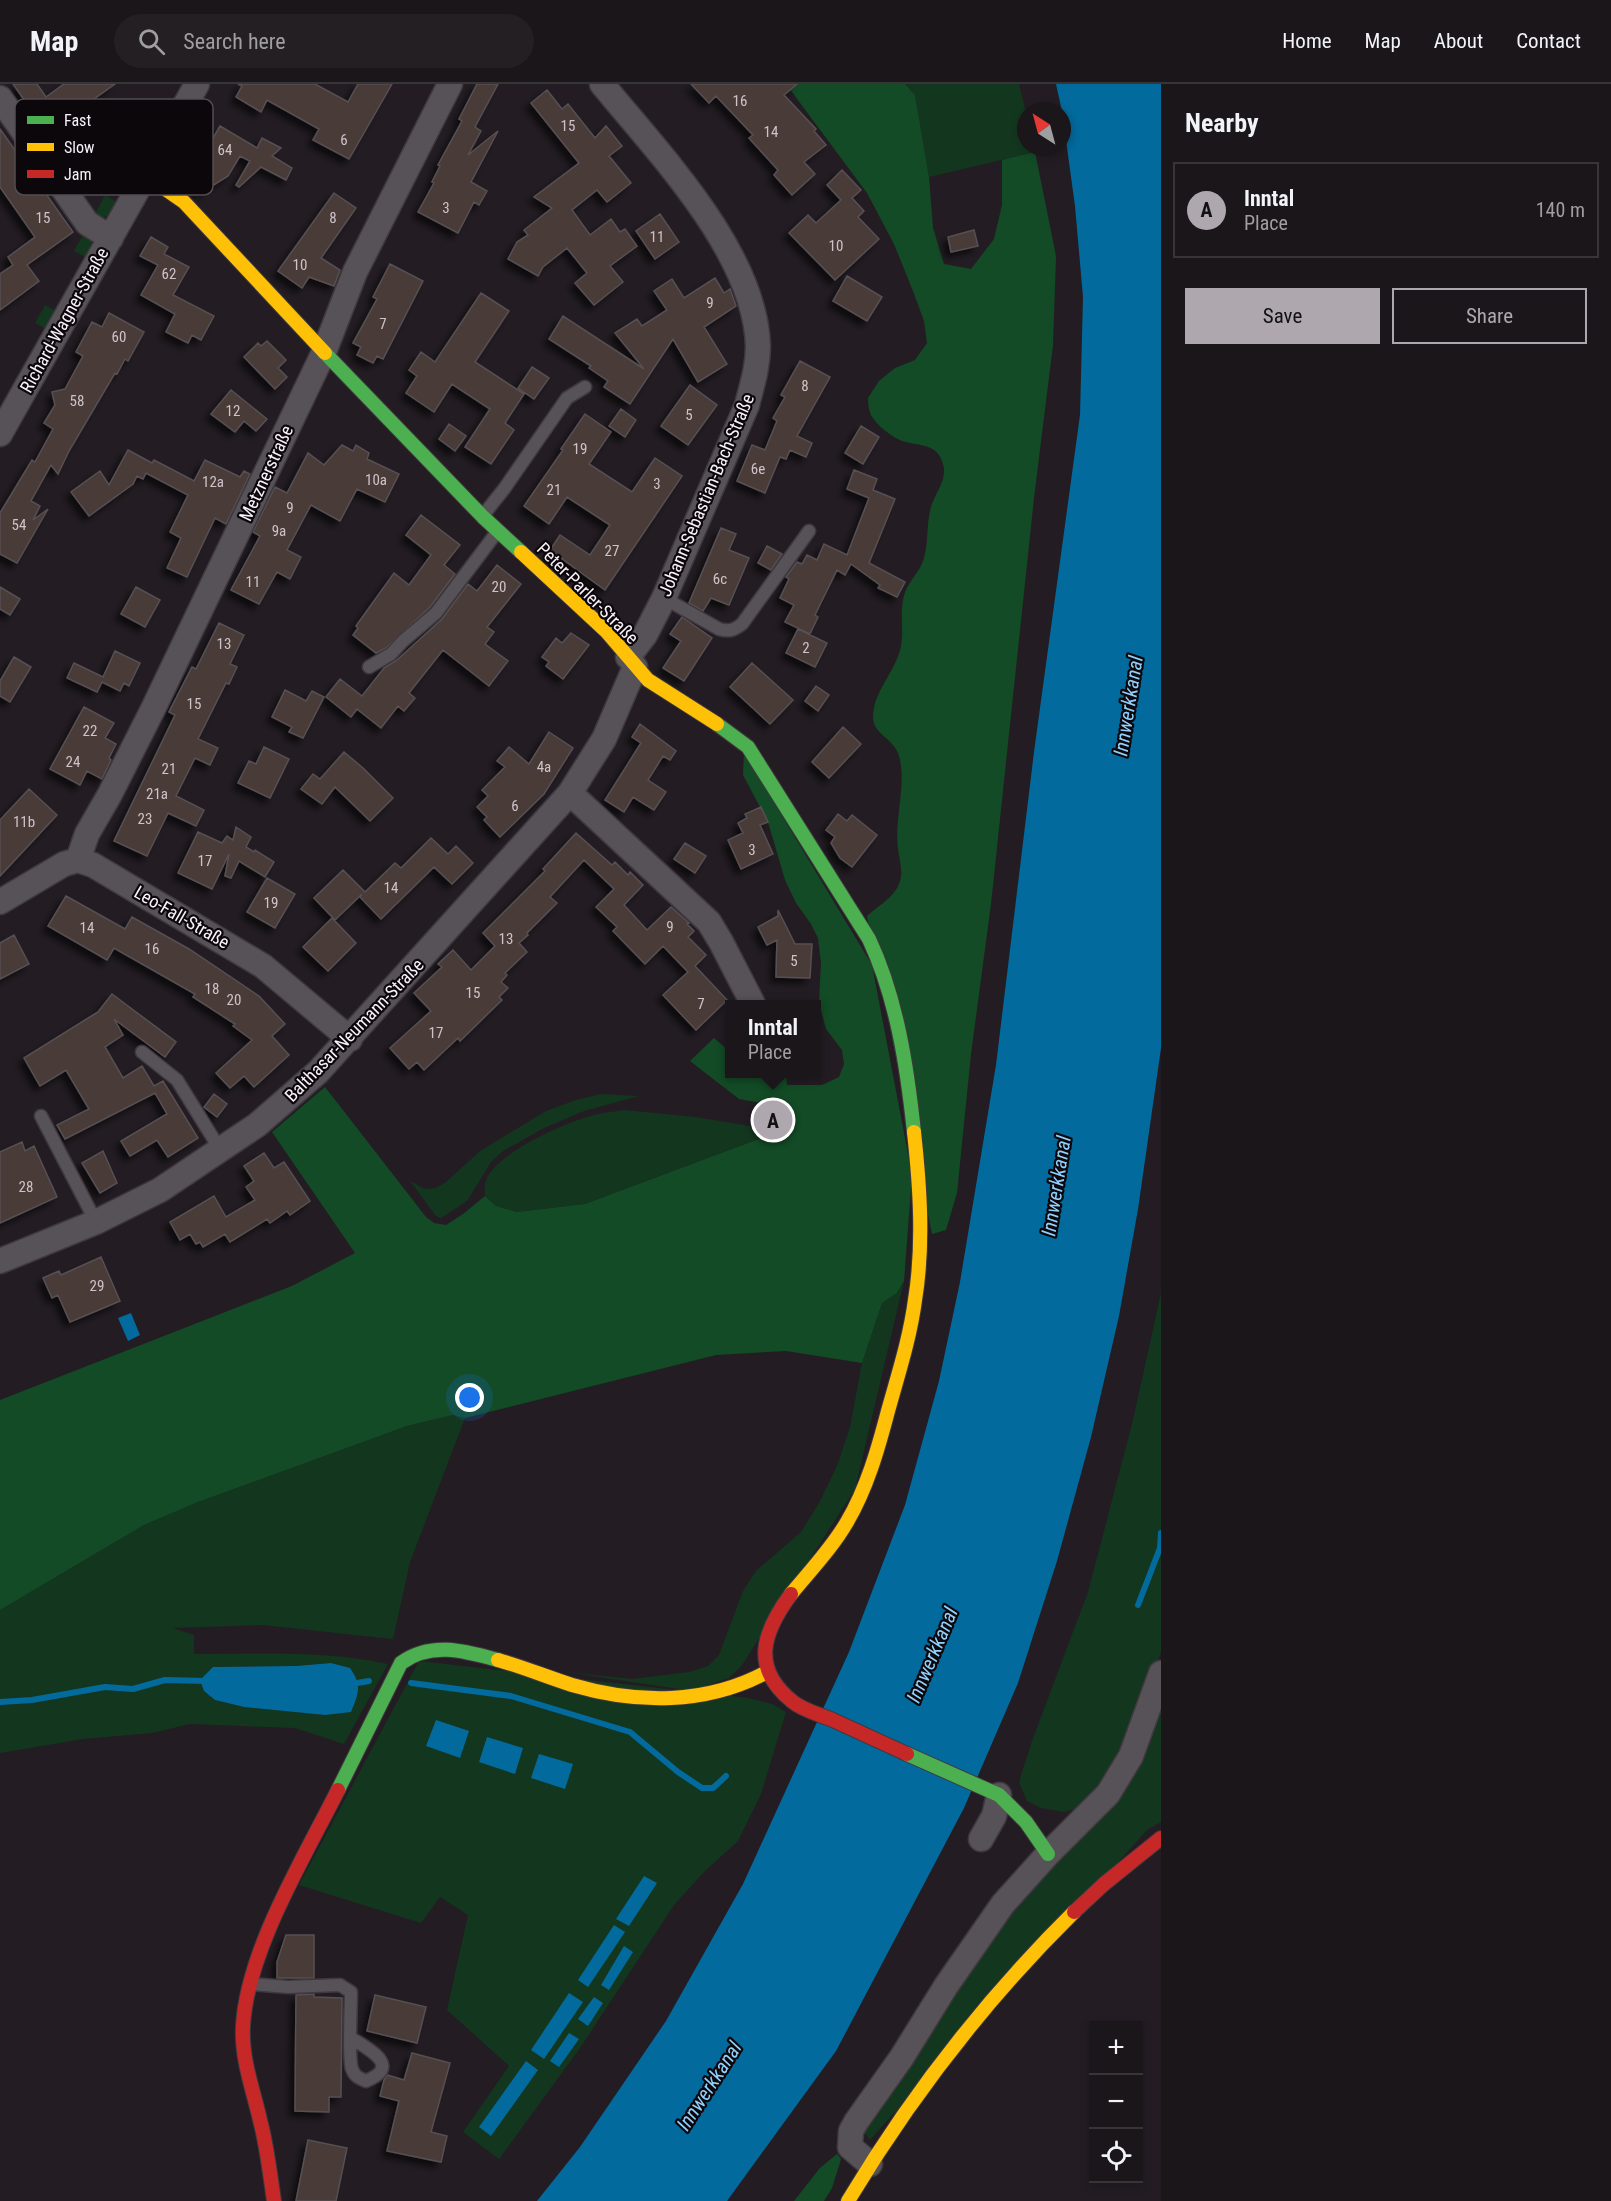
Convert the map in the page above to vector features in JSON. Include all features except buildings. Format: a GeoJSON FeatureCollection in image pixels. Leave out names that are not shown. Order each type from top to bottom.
{"type":"FeatureCollection","features":[{"type":"Feature","properties":{"kind":"street","name":"Richard-Wagner-Straße"},"geometry":{"type":"LineString","coordinates":[[189,99],[197,84]]}},
{"type":"Feature","properties":{"kind":"street","name":"Metznerstraße"},"geometry":{"type":"LineString","coordinates":[[78,860],[87,834],[153,709],[324,352],[355,272],[450,84]]}},
{"type":"Feature","properties":{"kind":"street","name":"Johann-Sebastian-Bach-Straße"},"geometry":{"type":"LineString","coordinates":[[602,84],[695,201],[732,256],[751,306],[757,337],[758,361],[747,405],[664,598],[631,662]]}},
{"type":"Feature","properties":{"kind":"street","name":"Richard-Wagner-Straße"},"geometry":{"type":"LineString","coordinates":[[0,98],[15,120]]}},
{"type":"Feature","properties":{"kind":"street","name":"Richard-Wagner-Straße"},"geometry":{"type":"LineString","coordinates":[[68,195],[87,223],[111,237]]}},
{"type":"Feature","properties":{"kind":"street","name":"Richard-Wagner-Straße"},"geometry":{"type":"LineString","coordinates":[[0,435],[135,195]]}},
{"type":"Feature","properties":{"kind":"street","name":"Peter-Parler-Straße"},"geometry":{"type":"LineString","coordinates":[[174,195],[184,202],[324,352],[483,516],[606,631],[648,680],[739,738],[752,753],[869,939],[879,960],[891,997],[909,1091],[920,1197],[918,1277],[910,1329],[869,1474],[854,1511],[840,1535],[791,1594],[771,1625],[765,1639],[764,1655],[767,1672]]}},
{"type":"Feature","properties":{"kind":"street","name":"Balthasar-Neumann-Straße"},"geometry":{"type":"LineString","coordinates":[[0,1261],[96,1222],[160,1190],[221,1151],[286,1102],[350,1039],[570,793],[604,739],[631,662]]}},
{"type":"Feature","properties":{"kind":"street"},"geometry":{"type":"LineString","coordinates":[[570,793],[709,922],[750,1000]]}},
{"type":"Feature","properties":{"kind":"street"},"geometry":{"type":"LineString","coordinates":[[0,902],[57,868],[78,860]]}},
{"type":"Feature","properties":{"kind":"street","name":"Leo-Fall-Straße"},"geometry":{"type":"LineString","coordinates":[[78,860],[93,865],[263,966],[350,1039]]}},
{"type":"Feature","properties":{"kind":"street"},"geometry":{"type":"LineString","coordinates":[[274,2201],[263,2131],[245,2061],[243,2026],[250,1984],[269,1928],[401,1663],[406,1656],[420,1649],[446,1649],[471,1653],[604,1693],[659,1699],[711,1695],[752,1681],[767,1672],[777,1690],[794,1703],[993,1792],[1024,1818],[1048,1854]]}},
{"type":"Feature","properties":{"kind":"street"},"geometry":{"type":"LineString","coordinates":[[870,2164],[850,2147],[851,2131],[856,2122],[1003,1904],[1048,1854],[1108,1794],[1131,1756],[1161,1673]]}},
{"type":"Feature","properties":{"kind":"street"},"geometry":{"type":"LineString","coordinates":[[981,1839],[994,1816],[993,1792]]}},
{"type":"Feature","properties":{"kind":"street"},"geometry":{"type":"LineString","coordinates":[[848,2201],[870,2164],[930,2078],[1028,1958],[1082,1903],[1136,1856],[1161,1838]]}},
{"type":"Feature","properties":{"kind":"lane"},"geometry":{"type":"LineString","coordinates":[[483,516],[567,398],[585,387]]}},
{"type":"Feature","properties":{"kind":"lane"},"geometry":{"type":"LineString","coordinates":[[369,667],[391,654],[436,613],[498,531]]}},
{"type":"Feature","properties":{"kind":"lane"},"geometry":{"type":"LineString","coordinates":[[664,598],[719,629],[735,630],[742,624],[809,531]]}},
{"type":"Feature","properties":{"kind":"lane"},"geometry":{"type":"LineString","coordinates":[[142,1052],[177,1080],[221,1151]]}},
{"type":"Feature","properties":{"kind":"lane"},"geometry":{"type":"LineString","coordinates":[[41,1116],[96,1222]]}},
{"type":"Feature","properties":{"kind":"lane"},"geometry":{"type":"LineString","coordinates":[[250,1984],[288,1987],[339,1984],[351,1992],[351,2038]]}},
{"type":"Feature","properties":{"kind":"green space"},"geometry":{"type":"Polygon","coordinates":[[[786,84],[905,84],[915,95],[929,177],[933,228],[944,264],[971,269],[994,239],[1002,205],[1002,160],[1018,156],[1036,156],[1056,256],[1053,345],[957,1193],[946,1230],[932,1234],[867,916],[893,893],[899,884],[901,875],[897,837],[901,764],[898,753],[874,723],[874,708],[899,654],[902,640],[904,595],[923,561],[929,514],[944,470],[937,452],[927,446],[902,441],[893,436],[881,427],[870,413],[868,398],[879,381],[895,368],[915,360],[927,343],[924,321],[913,291],[894,244],[867,193],[786,84]]]}},
{"type":"Feature","properties":{"kind":"green space"},"geometry":{"type":"Polygon","coordinates":[[[905,84],[1019,84],[1023,102],[1017,102],[1018,156],[929,177],[915,95],[905,84]]]}},
{"type":"Feature","properties":{"kind":"green space"},"geometry":{"type":"Polygon","coordinates":[[[105,195],[119,203],[106,217],[94,216],[105,195]]]}},
{"type":"Feature","properties":{"kind":"green space"},"geometry":{"type":"Polygon","coordinates":[[[84,233],[92,244],[88,258],[74,251],[84,233]]]}},
{"type":"Feature","properties":{"kind":"green space"},"geometry":{"type":"Polygon","coordinates":[[[45,305],[58,312],[48,330],[35,323],[45,305]]]}},
{"type":"Feature","properties":{"kind":"green space"},"geometry":{"type":"Polygon","coordinates":[[[744,753],[872,965],[912,1175],[904,1281],[897,1293],[882,1303],[862,1363],[786,1351],[716,1355],[465,1418],[453,1415],[407,1426],[198,1502],[144,1525],[0,1610],[0,1400],[292,1286],[355,1253],[272,1132],[325,1087],[426,1217],[434,1223],[446,1225],[485,1196],[496,1206],[517,1212],[585,1204],[780,1131],[788,1119],[779,1106],[739,1099],[690,1061],[714,1038],[725,1048],[725,1078],[786,1078],[787,1085],[822,1085],[839,1077],[844,1064],[842,1050],[826,1029],[821,1000],[819,1000],[821,963],[818,938],[796,903],[785,880],[768,822],[743,775],[744,753]]]}},
{"type":"Feature","properties":{"kind":"green space"},"geometry":{"type":"Polygon","coordinates":[[[601,1094],[639,1096],[584,1111],[544,1128],[503,1151],[491,1162],[467,1201],[441,1218],[436,1216],[410,1181],[425,1189],[436,1188],[446,1182],[480,1151],[546,1111],[601,1094]]]}},
{"type":"Feature","properties":{"kind":"green space"},"geometry":{"type":"Polygon","coordinates":[[[624,1110],[695,1117],[780,1131],[585,1204],[517,1212],[496,1206],[485,1196],[487,1178],[494,1168],[517,1149],[575,1121],[596,1114],[624,1110]]]}},
{"type":"Feature","properties":{"kind":"green space"},"geometry":{"type":"Polygon","coordinates":[[[904,1281],[855,1489],[742,1665],[729,1678],[692,1691],[566,1672],[632,1679],[689,1672],[708,1666],[719,1655],[743,1591],[756,1571],[801,1532],[819,1503],[837,1466],[850,1427],[862,1363],[882,1303],[897,1293],[904,1281]]]}},
{"type":"Feature","properties":{"kind":"green space"},"geometry":{"type":"Polygon","coordinates":[[[1161,1293],[1161,1652],[1138,1718],[1112,1772],[1085,1806],[1064,1812],[1041,1808],[1027,1801],[1019,1782],[1088,1592],[1133,1420],[1161,1293]]]}},
{"type":"Feature","properties":{"kind":"green space"},"geometry":{"type":"Polygon","coordinates":[[[453,1415],[465,1418],[410,1562],[393,1639],[262,1625],[173,1628],[194,1635],[194,1654],[316,1655],[388,1664],[344,1744],[295,1728],[190,1724],[152,1733],[83,1739],[0,1753],[0,1610],[144,1525],[198,1502],[407,1426],[453,1415]],[[331,1663],[296,1666],[213,1667],[204,1691],[215,1700],[244,1707],[325,1715],[359,1683],[349,1668],[331,1663]]]}},
{"type":"Feature","properties":{"kind":"green space"},"geometry":{"type":"Polygon","coordinates":[[[419,1661],[748,1698],[772,1704],[786,1712],[761,1794],[738,1841],[705,1871],[674,1905],[580,2048],[499,2159],[463,2132],[509,2066],[447,2010],[468,1915],[440,1897],[421,1923],[299,1885],[419,1661]]]}},
{"type":"Feature","properties":{"kind":"green space"},"geometry":{"type":"Polygon","coordinates":[[[1161,1704],[1161,1822],[1147,1830],[870,2140],[864,2132],[870,2118],[993,1931],[1036,1882],[1108,1811],[1133,1777],[1161,1704]]]}},
{"type":"Feature","properties":{"kind":"green space"},"geometry":{"type":"Polygon","coordinates":[[[837,2154],[841,2159],[832,2188],[824,2201],[794,2201],[820,2168],[837,2154]]]}},
{"type":"Feature","properties":{"kind":"water","name":"Innwerkkanal"},"geometry":{"type":"Polygon","coordinates":[[[1056,84],[1161,84],[1161,1048],[1138,1209],[1119,1316],[1091,1437],[1057,1561],[1018,1683],[964,1808],[836,2051],[727,2201],[537,2201],[580,2147],[666,2021],[743,1884],[849,1652],[905,1505],[939,1381],[960,1282],[996,1065],[1034,752],[1080,415],[1083,297],[1068,156],[1071,156],[1071,102],[1060,102],[1056,84]]]}},
{"type":"Feature","properties":{"kind":"water"},"geometry":{"type":"Polygon","coordinates":[[[131,1313],[140,1335],[128,1341],[118,1318],[131,1313]]]}},
{"type":"Feature","properties":{"kind":"water"},"geometry":{"type":"Polygon","coordinates":[[[331,1663],[350,1668],[356,1679],[358,1689],[351,1712],[325,1715],[244,1707],[215,1700],[204,1691],[200,1680],[213,1667],[296,1666],[331,1663]]]}},
{"type":"Feature","properties":{"kind":"water"},"geometry":{"type":"Polygon","coordinates":[[[436,1720],[469,1731],[460,1758],[426,1746],[436,1720]]]}},
{"type":"Feature","properties":{"kind":"water"},"geometry":{"type":"Polygon","coordinates":[[[487,1737],[523,1748],[515,1774],[479,1762],[487,1737]]]}},
{"type":"Feature","properties":{"kind":"water"},"geometry":{"type":"Polygon","coordinates":[[[539,1754],[573,1764],[565,1789],[531,1778],[539,1754]]]}},
{"type":"Feature","properties":{"kind":"water"},"geometry":{"type":"Polygon","coordinates":[[[644,1876],[657,1883],[629,1926],[616,1919],[644,1876]]]}},
{"type":"Feature","properties":{"kind":"water"},"geometry":{"type":"Polygon","coordinates":[[[614,1925],[625,1932],[588,1987],[578,1980],[614,1925]]]}},
{"type":"Feature","properties":{"kind":"water"},"geometry":{"type":"Polygon","coordinates":[[[624,1946],[633,1952],[609,1990],[601,1985],[624,1946]]]}},
{"type":"Feature","properties":{"kind":"water"},"geometry":{"type":"Polygon","coordinates":[[[569,1993],[583,2002],[544,2059],[531,2050],[569,1993]]]}},
{"type":"Feature","properties":{"kind":"water"},"geometry":{"type":"Polygon","coordinates":[[[594,1997],[603,2003],[588,2026],[578,2019],[594,1997]]]}},
{"type":"Feature","properties":{"kind":"water"},"geometry":{"type":"Polygon","coordinates":[[[569,2033],[579,2039],[559,2067],[550,2061],[569,2033]]]}},
{"type":"Feature","properties":{"kind":"water"},"geometry":{"type":"Polygon","coordinates":[[[526,2061],[538,2070],[491,2136],[479,2127],[526,2061]]]}},
{"type":"Feature","properties":{"kind":"waterway"},"geometry":{"type":"LineString","coordinates":[[1138,1605],[1160,1548],[1161,1533]]}},
{"type":"Feature","properties":{"kind":"waterway"},"geometry":{"type":"LineString","coordinates":[[0,1702],[32,1700],[105,1687],[133,1689],[165,1680],[207,1681]]}},
{"type":"Feature","properties":{"kind":"waterway"},"geometry":{"type":"LineString","coordinates":[[351,1684],[369,1681]]}},
{"type":"Feature","properties":{"kind":"waterway"},"geometry":{"type":"LineString","coordinates":[[411,1683],[511,1696],[630,1732],[678,1772],[702,1788],[713,1788],[726,1776]]}},
{"type":"Feature","properties":{"kind":"traffic: fast"},"geometry":{"type":"LineString","coordinates":[[325,353],[483,517],[521,552]]}},
{"type":"Feature","properties":{"kind":"traffic: fast"},"geometry":{"type":"LineString","coordinates":[[717,724],[748,747],[869,939],[894,1009],[908,1082],[914,1132]]}},
{"type":"Feature","properties":{"kind":"traffic: fast"},"geometry":{"type":"LineString","coordinates":[[338,1790],[401,1663],[412,1656],[436,1650],[461,1651],[498,1660]]}},
{"type":"Feature","properties":{"kind":"traffic: fast"},"geometry":{"type":"LineString","coordinates":[[907,1754],[999,1795],[1026,1822],[1048,1854]]}},
{"type":"Feature","properties":{"kind":"traffic: slow"},"geometry":{"type":"LineString","coordinates":[[174,195],[184,202],[325,353]]}},
{"type":"Feature","properties":{"kind":"traffic: slow"},"geometry":{"type":"LineString","coordinates":[[521,552],[606,631],[648,680],[717,724]]}},
{"type":"Feature","properties":{"kind":"traffic: slow"},"geometry":{"type":"LineString","coordinates":[[791,1594],[835,1541],[860,1496],[876,1454],[903,1356],[918,1279],[919,1195],[914,1132]]}},
{"type":"Feature","properties":{"kind":"traffic: slow"},"geometry":{"type":"LineString","coordinates":[[498,1660],[572,1685],[621,1696],[646,1698],[696,1696],[720,1691],[767,1672]]}},
{"type":"Feature","properties":{"kind":"traffic: slow"},"geometry":{"type":"LineString","coordinates":[[848,2201],[872,2162],[952,2049],[1011,1979],[1074,1912]]}},
{"type":"Feature","properties":{"kind":"traffic: jam"},"geometry":{"type":"LineString","coordinates":[[791,1594],[773,1622],[765,1650],[766,1663],[779,1689],[802,1708],[907,1754]]}},
{"type":"Feature","properties":{"kind":"traffic: jam"},"geometry":{"type":"LineString","coordinates":[[274,2201],[265,2140],[244,2050],[243,2026],[247,1997],[255,1967],[279,1905],[338,1790]]}},
{"type":"Feature","properties":{"kind":"traffic: jam"},"geometry":{"type":"LineString","coordinates":[[1074,1912],[1104,1884],[1161,1838]]}},
{"type":"Feature","properties":{"kind":"place","name":"Inntal"},"geometry":{"type":"Point","coordinates":[773,1120]}}]}
